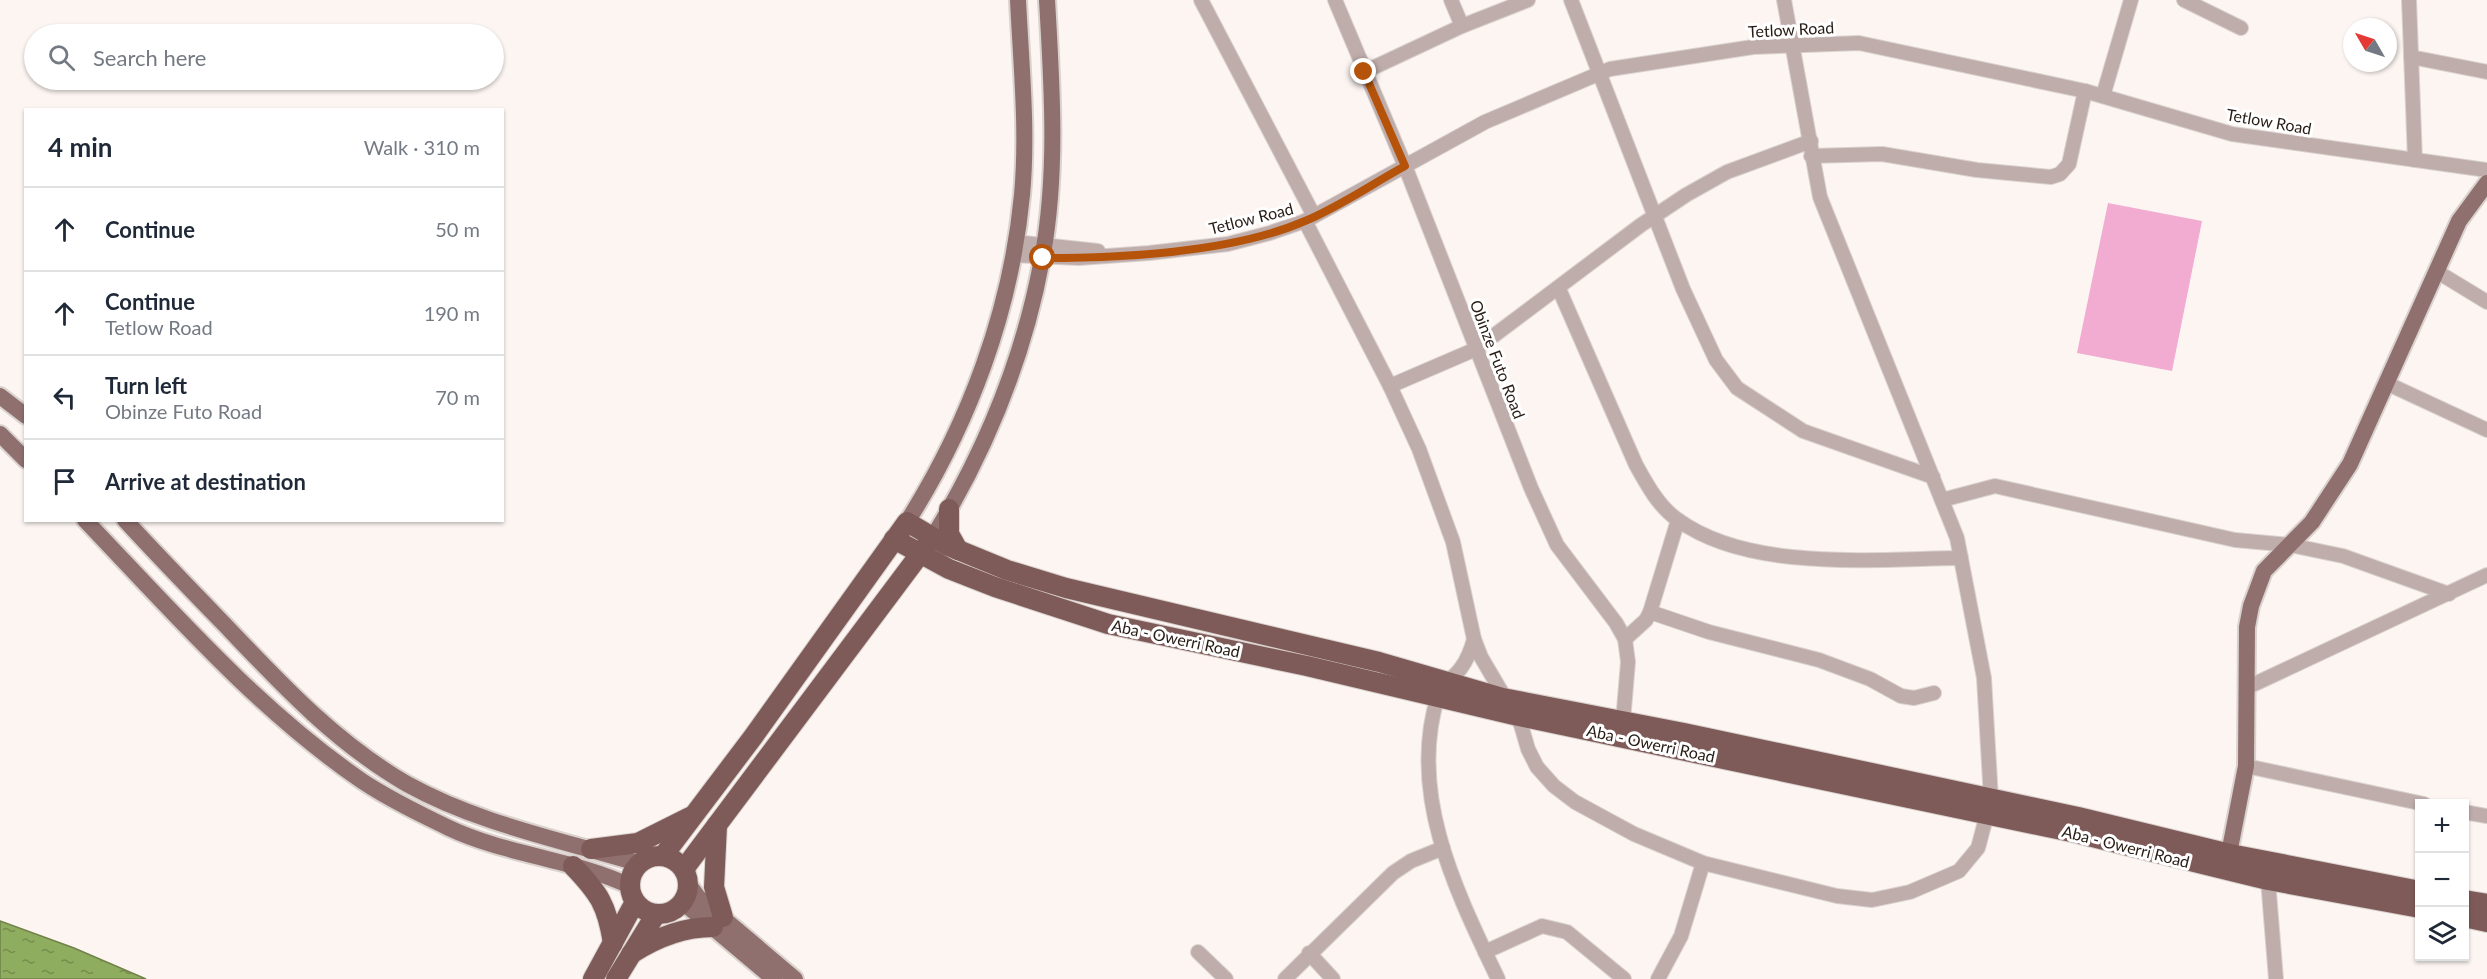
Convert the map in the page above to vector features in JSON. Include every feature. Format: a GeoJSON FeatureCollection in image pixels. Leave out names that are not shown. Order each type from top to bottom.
{"type":"FeatureCollection","features":[{"type":"Feature","properties":{"kind":"highway"},"geometry":{"type":"LineString","coordinates":[[950,509],[949,534],[958,550]]}},
{"type":"Feature","properties":{"kind":"highway"},"geometry":{"type":"LineString","coordinates":[[663,856],[753,737],[907,522]]}},
{"type":"Feature","properties":{"kind":"highway","name":"Aba - Owerri Road"},"geometry":{"type":"LineString","coordinates":[[907,522],[949,569],[994,587],[1108,624],[1442,690],[1503,698],[1623,721],[1990,807],[2076,833],[2228,862],[2415,890]]}},
{"type":"Feature","properties":{"kind":"highway","name":"Aba - Owerri Road"},"geometry":{"type":"LineString","coordinates":[[894,538],[958,550],[1007,570],[1066,588],[1369,660],[1442,690],[1514,715],[1990,807]]}},
{"type":"Feature","properties":{"kind":"highway"},"geometry":{"type":"LineString","coordinates":[[686,877],[717,825],[927,545]]}},
{"type":"Feature","properties":{"kind":"highway"},"geometry":{"type":"LineString","coordinates":[[904,577],[918,568],[930,566],[949,569]]}},
{"type":"Feature","properties":{"kind":"highway"},"geometry":{"type":"LineString","coordinates":[[753,737],[773,752]]}},
{"type":"Feature","properties":{"kind":"highway"},"geometry":{"type":"LineString","coordinates":[[591,849],[638,843],[692,816]]}},
{"type":"Feature","properties":{"kind":"highway"},"geometry":{"type":"LineString","coordinates":[[631,954],[649,942],[689,927],[718,922],[714,887],[717,825]]}},
{"type":"Feature","properties":{"kind":"highway"},"geometry":{"type":"LineString","coordinates":[[655,856],[663,856],[678,863],[686,877],[688,893],[679,907],[664,914],[656,914],[641,908],[633,894],[631,878],[640,864],[655,856]]}},
{"type":"Feature","properties":{"kind":"highway","name":"Aba - Owerri Road"},"geometry":{"type":"LineString","coordinates":[[2228,862],[2268,880],[2415,907]]}},
{"type":"Feature","properties":{"kind":"highway"},"geometry":{"type":"LineString","coordinates":[[573,866],[598,892],[609,920],[613,943]]}},
{"type":"Feature","properties":{"kind":"highway"},"geometry":{"type":"LineString","coordinates":[[593,979],[613,943],[633,894]]}},
{"type":"Feature","properties":{"kind":"highway"},"geometry":{"type":"LineString","coordinates":[[2469,901],[2487,904]]}},
{"type":"Feature","properties":{"kind":"highway"},"geometry":{"type":"LineString","coordinates":[[616,979],[656,914]]}},
{"type":"Feature","properties":{"kind":"highway"},"geometry":{"type":"LineString","coordinates":[[2469,918],[2487,922]]}},
{"type":"Feature","properties":{"kind":"main road"},"geometry":{"type":"LineString","coordinates":[[907,522],[941,465],[966,409],[1001,311],[1022,195],[1023,114],[1018,0]]}},
{"type":"Feature","properties":{"kind":"main road"},"geometry":{"type":"LineString","coordinates":[[927,545],[950,509],[992,425],[1024,337],[1043,251],[1053,129],[1047,0]]}},
{"type":"Feature","properties":{"kind":"main road"},"geometry":{"type":"LineString","coordinates":[[2228,862],[2246,766],[2247,627],[2251,606],[2264,572],[2312,522],[2350,464],[2459,221],[2487,183]]}},
{"type":"Feature","properties":{"kind":"main road"},"geometry":{"type":"LineString","coordinates":[[0,396],[24,414]]}},
{"type":"Feature","properties":{"kind":"main road"},"geometry":{"type":"LineString","coordinates":[[0,434],[24,458]]}},
{"type":"Feature","properties":{"kind":"main road"},"geometry":{"type":"LineString","coordinates":[[87,522],[208,649],[299,733],[363,782],[452,829],[573,866],[633,894]]}},
{"type":"Feature","properties":{"kind":"main road"},"geometry":{"type":"LineString","coordinates":[[127,522],[278,682],[336,736],[370,760],[408,784],[442,800],[543,837],[640,864]]}},
{"type":"Feature","properties":{"kind":"main road"},"geometry":{"type":"LineString","coordinates":[[686,877],[698,897],[718,922],[774,979]]}},
{"type":"Feature","properties":{"kind":"main road"},"geometry":{"type":"LineString","coordinates":[[679,907],[686,905],[718,922],[795,979]]}},
{"type":"Feature","properties":{"kind":"street"},"geometry":{"type":"LineString","coordinates":[[1201,0],[1310,219],[1419,449],[1453,542],[1474,639],[1503,698],[1521,725],[1528,749],[1537,766],[1554,786],[1575,802],[1634,834],[1703,863],[1837,896],[1872,900],[1910,892],[1959,871],[1978,848],[1990,807],[1984,678],[1957,537],[1820,197],[1784,0]]}},
{"type":"Feature","properties":{"kind":"street","name":"Obinze Futo Road"},"geometry":{"type":"LineString","coordinates":[[1335,0],[1405,166],[1531,488],[1557,545],[1616,623],[1625,639],[1628,662],[1623,721]]}},
{"type":"Feature","properties":{"kind":"street"},"geometry":{"type":"LineString","coordinates":[[1451,0],[1462,26]]}},
{"type":"Feature","properties":{"kind":"street"},"geometry":{"type":"LineString","coordinates":[[1364,72],[1462,26],[1528,0]]}},
{"type":"Feature","properties":{"kind":"street"},"geometry":{"type":"LineString","coordinates":[[1571,0],[1654,216],[1716,360],[1737,388],[1803,431],[1933,477]]}},
{"type":"Feature","properties":{"kind":"street"},"geometry":{"type":"LineString","coordinates":[[2103,96],[2131,0]]}},
{"type":"Feature","properties":{"kind":"street"},"geometry":{"type":"LineString","coordinates":[[2184,0],[2241,28]]}},
{"type":"Feature","properties":{"kind":"street"},"geometry":{"type":"LineString","coordinates":[[2409,0],[2415,160]]}},
{"type":"Feature","properties":{"kind":"street","name":"Tetlow Road"},"geometry":{"type":"LineString","coordinates":[[1014,249],[1124,254],[1228,244],[1310,219],[1485,122],[1610,69],[1753,47],[1859,42],[2085,91],[2232,134],[2487,170]]}},
{"type":"Feature","properties":{"kind":"street"},"geometry":{"type":"LineString","coordinates":[[2411,57],[2487,72]]}},
{"type":"Feature","properties":{"kind":"street"},"geometry":{"type":"LineString","coordinates":[[1811,156],[1882,154],[1977,170],[2051,177],[2060,174],[2069,164],[2085,91]]}},
{"type":"Feature","properties":{"kind":"street"},"geometry":{"type":"LineString","coordinates":[[1390,386],[1476,349],[1654,216],[1727,171],[1811,141]]}},
{"type":"Feature","properties":{"kind":"street"},"geometry":{"type":"LineString","coordinates":[[2436,272],[2487,302]]}},
{"type":"Feature","properties":{"kind":"street"},"geometry":{"type":"LineString","coordinates":[[1559,289],[1636,465],[1648,487],[1678,520],[1721,543],[1756,553],[1872,559],[1961,558]]}},
{"type":"Feature","properties":{"kind":"street"},"geometry":{"type":"LineString","coordinates":[[2386,383],[2487,430]]}},
{"type":"Feature","properties":{"kind":"street"},"geometry":{"type":"LineString","coordinates":[[1942,500],[1995,486],[2235,540],[2290,545],[2343,556],[2449,594]]}},
{"type":"Feature","properties":{"kind":"street"},"geometry":{"type":"LineString","coordinates":[[1625,639],[1646,620],[1650,612],[1678,520]]}},
{"type":"Feature","properties":{"kind":"street"},"geometry":{"type":"LineString","coordinates":[[2246,688],[2487,575]]}},
{"type":"Feature","properties":{"kind":"street"},"geometry":{"type":"LineString","coordinates":[[1650,612],[1709,632],[1819,660],[1870,679],[1901,696],[1914,698],[1934,693]]}},
{"type":"Feature","properties":{"kind":"street"},"geometry":{"type":"LineString","coordinates":[[1474,639],[1469,654],[1460,669],[1442,690],[1428,769],[1434,822],[1463,906],[1498,979]]}},
{"type":"Feature","properties":{"kind":"street"},"geometry":{"type":"LineString","coordinates":[[2246,766],[2415,802]]}},
{"type":"Feature","properties":{"kind":"street"},"geometry":{"type":"LineString","coordinates":[[2469,813],[2487,816]]}},
{"type":"Feature","properties":{"kind":"street"},"geometry":{"type":"LineString","coordinates":[[1285,979],[1393,873],[1411,861],[1443,848]]}},
{"type":"Feature","properties":{"kind":"street"},"geometry":{"type":"LineString","coordinates":[[1658,979],[1681,936],[1703,863]]}},
{"type":"Feature","properties":{"kind":"street"},"geometry":{"type":"LineString","coordinates":[[2268,880],[2276,979]]}},
{"type":"Feature","properties":{"kind":"street"},"geometry":{"type":"LineString","coordinates":[[1485,952],[1542,926],[1568,932],[1624,979]]}},
{"type":"Feature","properties":{"kind":"street"},"geometry":{"type":"LineString","coordinates":[[1198,952],[1226,979]]}},
{"type":"Feature","properties":{"kind":"street"},"geometry":{"type":"LineString","coordinates":[[1309,953],[1333,979]]}},
{"type":"Feature","properties":{"kind":"shaded area"},"geometry":{"type":"Polygon","coordinates":[[[2108,203],[2202,221],[2172,371],[2077,353],[2108,203]]]}},
{"type":"Feature","properties":{"kind":"water"},"geometry":{"type":"Polygon","coordinates":[[[0,921],[74,948],[146,979],[0,979],[0,921]]]}},
{"type":"Feature","properties":{"kind":"route"},"geometry":{"type":"LineString","coordinates":[[1043,258],[1149,253],[1228,244],[1305,221],[1405,166],[1364,72]]}}]}
